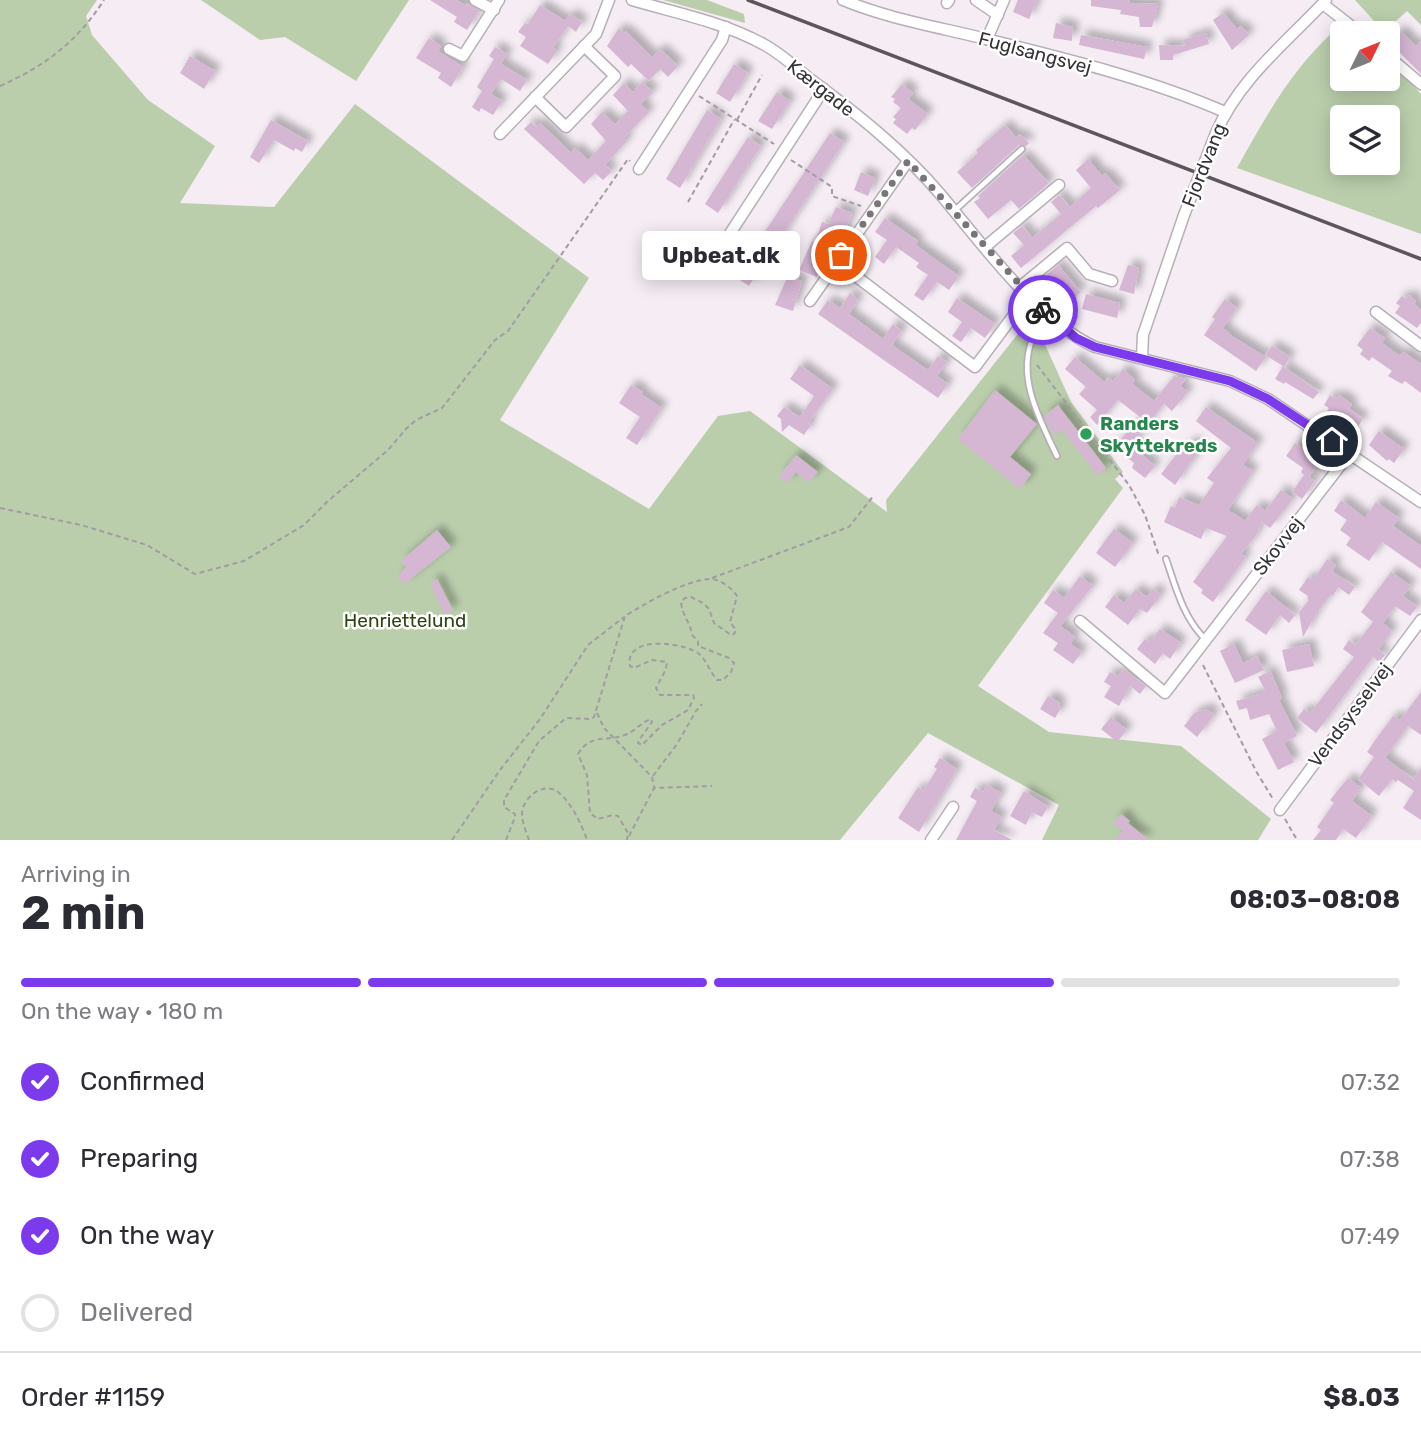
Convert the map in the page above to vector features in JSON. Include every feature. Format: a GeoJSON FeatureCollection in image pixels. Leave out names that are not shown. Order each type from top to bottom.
{"type":"FeatureCollection","features":[{"type":"Feature","properties":{"kind":"street"},"geometry":{"type":"LineString","coordinates":[[449,49],[463,56],[496,5],[475,0]]}},
{"type":"Feature","properties":{"kind":"street"},"geometry":{"type":"LineString","coordinates":[[500,134],[596,34],[609,0]]}},
{"type":"Feature","properties":{"kind":"street","name":"Kærgade"},"geometry":{"type":"LineString","coordinates":[[632,0],[726,27],[765,45],[824,89],[908,161],[1028,296],[1076,338],[1095,347],[1142,357],[1238,385],[1268,399],[1421,502]]}},
{"type":"Feature","properties":{"kind":"street","name":"Fuglsangsvej"},"geometry":{"type":"LineString","coordinates":[[843,0],[903,19],[987,39],[1178,92],[1225,112]]}},
{"type":"Feature","properties":{"kind":"street"},"geometry":{"type":"LineString","coordinates":[[976,0],[998,15]]}},
{"type":"Feature","properties":{"kind":"street"},"geometry":{"type":"LineString","coordinates":[[987,39],[1004,0]]}},
{"type":"Feature","properties":{"kind":"street","name":"Fjordvang"},"geometry":{"type":"LineString","coordinates":[[1142,357],[1143,335],[1184,215],[1225,112],[1256,72],[1324,2],[1346,21]]}},
{"type":"Feature","properties":{"kind":"street"},"geometry":{"type":"LineString","coordinates":[[639,169],[722,40],[726,27]]}},
{"type":"Feature","properties":{"kind":"street"},"geometry":{"type":"LineString","coordinates":[[535,97],[566,127],[615,76],[584,46]]}},
{"type":"Feature","properties":{"kind":"street"},"geometry":{"type":"LineString","coordinates":[[1400,66],[1421,83]]}},
{"type":"Feature","properties":{"kind":"street"},"geometry":{"type":"LineString","coordinates":[[696,243],[716,255],[824,89]]}},
{"type":"Feature","properties":{"kind":"street"},"geometry":{"type":"LineString","coordinates":[[810,301],[908,161]]}},
{"type":"Feature","properties":{"kind":"street"},"geometry":{"type":"LineString","coordinates":[[985,247],[1059,185]]}},
{"type":"Feature","properties":{"kind":"street"},"geometry":{"type":"LineString","coordinates":[[1020,287],[1067,248],[1089,274],[1112,281]]}},
{"type":"Feature","properties":{"kind":"street"},"geometry":{"type":"LineString","coordinates":[[856,277],[975,367],[1028,296]]}},
{"type":"Feature","properties":{"kind":"street"},"geometry":{"type":"LineString","coordinates":[[1376,312],[1421,346]]}},
{"type":"Feature","properties":{"kind":"street","name":"Skovvej"},"geometry":{"type":"LineString","coordinates":[[1080,621],[1165,693],[1350,453]]}},
{"type":"Feature","properties":{"kind":"street","name":"Vendsysselvej"},"geometry":{"type":"LineString","coordinates":[[1280,810],[1421,620]]}},
{"type":"Feature","properties":{"kind":"street"},"geometry":{"type":"LineString","coordinates":[[931,840],[953,807]]}},
{"type":"Feature","properties":{"kind":"lane"},"geometry":{"type":"LineString","coordinates":[[953,212],[1022,149]]}},
{"type":"Feature","properties":{"kind":"lane"},"geometry":{"type":"LineString","coordinates":[[1046,313],[1032,338],[1028,358],[1028,384],[1034,408],[1057,456]]}},
{"type":"Feature","properties":{"kind":"lane"},"geometry":{"type":"LineString","coordinates":[[1166,559],[1186,616],[1206,640]]}},
{"type":"Feature","properties":{"kind":"path"},"geometry":{"type":"LineString","coordinates":[[0,86],[38,68],[61,49],[91,20],[104,0]]}},
{"type":"Feature","properties":{"kind":"path"},"geometry":{"type":"LineString","coordinates":[[688,202],[762,75]]}},
{"type":"Feature","properties":{"kind":"path"},"geometry":{"type":"LineString","coordinates":[[690,90],[832,187],[832,196],[872,210]]}},
{"type":"Feature","properties":{"kind":"path"},"geometry":{"type":"LineString","coordinates":[[0,509],[81,525],[147,545],[195,574],[244,561],[304,524],[388,450],[416,420],[442,408],[495,340],[508,331],[628,159],[639,169]]}},
{"type":"Feature","properties":{"kind":"path"},"geometry":{"type":"LineString","coordinates":[[452,840],[500,770],[540,719],[588,645],[625,616],[661,595],[849,527],[874,495]]}},
{"type":"Feature","properties":{"kind":"path"},"geometry":{"type":"LineString","coordinates":[[628,839],[618,816],[598,819],[590,813],[587,775],[578,756],[582,747],[595,739],[613,739],[629,733],[651,719],[652,722],[639,740],[640,745],[644,744],[662,725],[688,710],[694,698],[690,694],[660,695],[657,692],[656,688],[668,664],[665,660],[652,660],[634,668],[630,666],[631,653],[643,646],[662,643],[696,651],[702,655],[717,680],[723,680],[731,671],[734,663],[729,658],[698,646],[682,608],[681,602],[685,598],[695,599],[709,609],[714,623],[734,635],[736,631],[730,622],[737,596],[723,583],[710,579]]}},
{"type":"Feature","properties":{"kind":"path"},"geometry":{"type":"LineString","coordinates":[[506,840],[515,814],[504,807],[504,800],[539,741],[570,716],[591,719],[597,712],[625,616]]}},
{"type":"Feature","properties":{"kind":"path"},"geometry":{"type":"LineString","coordinates":[[652,777],[702,704]]}},
{"type":"Feature","properties":{"kind":"path"},"geometry":{"type":"LineString","coordinates":[[597,712],[601,723],[613,739],[652,777],[654,788],[628,839]]}},
{"type":"Feature","properties":{"kind":"path"},"geometry":{"type":"LineString","coordinates":[[654,788],[712,786]]}},
{"type":"Feature","properties":{"kind":"path"},"geometry":{"type":"LineString","coordinates":[[529,840],[522,815],[524,805],[529,796],[546,789],[557,791],[567,803],[587,840]]}},
{"type":"Feature","properties":{"kind":"green space","name":"Henriettelund"},"geometry":{"type":"Polygon","coordinates":[[[0,0],[97,0],[86,16],[92,35],[148,100],[215,146],[180,203],[274,207],[355,104],[589,278],[500,420],[649,509],[718,416],[750,411],[887,512],[886,500],[1025,325],[1042,338],[1071,402],[1123,472],[1115,479],[1123,488],[978,686],[1049,732],[1181,746],[1271,819],[1258,840],[1042,840],[1059,805],[928,733],[840,840],[0,840],[0,0]]]}},
{"type":"Feature","properties":{"kind":"green space"},"geometry":{"type":"Polygon","coordinates":[[[201,0],[409,0],[356,81],[285,37],[260,40],[201,0]]]}},
{"type":"Feature","properties":{"kind":"green space"},"geometry":{"type":"Polygon","coordinates":[[[663,0],[707,0],[744,14],[745,23],[663,0]]]}},
{"type":"Feature","properties":{"kind":"green space"},"geometry":{"type":"Polygon","coordinates":[[[1355,0],[1421,0],[1421,25],[1407,11],[1396,21],[1374,21],[1355,0]]]}},
{"type":"Feature","properties":{"kind":"green space"},"geometry":{"type":"Polygon","coordinates":[[[1330,35],[1330,91],[1400,91],[1400,73],[1421,94],[1421,234],[1237,168],[1280,94],[1305,61],[1330,35]]]}},
{"type":"Feature","properties":{"kind":"building"},"geometry":{"type":"Polygon","coordinates":[[[430,0],[456,0],[479,11],[467,30],[454,22],[457,17],[430,0]]]}},
{"type":"Feature","properties":{"kind":"building"},"geometry":{"type":"Polygon","coordinates":[[[1018,0],[1037,0],[1029,19],[1013,12],[1018,0]]]}},
{"type":"Feature","properties":{"kind":"building"},"geometry":{"type":"Polygon","coordinates":[[[1091,0],[1130,0],[1130,3],[1158,4],[1152,27],[1140,27],[1139,17],[1120,14],[1121,10],[1091,6],[1091,0]]]}},
{"type":"Feature","properties":{"kind":"building"},"geometry":{"type":"Polygon","coordinates":[[[540,5],[565,21],[570,14],[582,22],[576,32],[568,26],[553,48],[557,51],[548,64],[520,46],[526,37],[518,32],[525,23],[528,24],[540,5]]]}},
{"type":"Feature","properties":{"kind":"building"},"geometry":{"type":"Polygon","coordinates":[[[1223,13],[1237,29],[1241,26],[1249,35],[1232,50],[1213,20],[1223,13]]]}},
{"type":"Feature","properties":{"kind":"building"},"geometry":{"type":"Polygon","coordinates":[[[1056,23],[1073,27],[1072,41],[1053,38],[1056,23]]]}},
{"type":"Feature","properties":{"kind":"building"},"geometry":{"type":"Polygon","coordinates":[[[619,28],[624,33],[626,31],[652,57],[660,49],[678,66],[668,77],[660,69],[649,81],[631,64],[628,67],[607,46],[619,28]]]}},
{"type":"Feature","properties":{"kind":"building"},"geometry":{"type":"Polygon","coordinates":[[[1400,31],[1416,46],[1421,41],[1421,74],[1400,53],[1400,31]]]}},
{"type":"Feature","properties":{"kind":"building"},"geometry":{"type":"Polygon","coordinates":[[[1206,33],[1209,44],[1173,55],[1173,60],[1160,60],[1159,45],[1185,46],[1183,40],[1206,33]]]}},
{"type":"Feature","properties":{"kind":"building"},"geometry":{"type":"Polygon","coordinates":[[[1081,35],[1147,47],[1144,59],[1079,45],[1081,35]]]}},
{"type":"Feature","properties":{"kind":"building"},"geometry":{"type":"Polygon","coordinates":[[[429,38],[441,46],[438,51],[463,67],[451,87],[438,78],[441,73],[416,58],[429,38]]]}},
{"type":"Feature","properties":{"kind":"building"},"geometry":{"type":"Polygon","coordinates":[[[495,47],[507,54],[501,64],[527,80],[520,91],[501,79],[491,94],[502,101],[493,115],[481,108],[479,112],[472,107],[482,91],[477,87],[494,59],[489,56],[495,47]]]}},
{"type":"Feature","properties":{"kind":"building"},"geometry":{"type":"Polygon","coordinates":[[[190,56],[215,71],[204,89],[180,73],[190,56]]]}},
{"type":"Feature","properties":{"kind":"building"},"geometry":{"type":"Polygon","coordinates":[[[734,64],[748,73],[730,102],[716,93],[734,64]]]}},
{"type":"Feature","properties":{"kind":"building"},"geometry":{"type":"Polygon","coordinates":[[[642,82],[653,92],[641,104],[649,112],[624,138],[627,141],[605,165],[612,171],[603,180],[595,173],[584,184],[524,129],[531,122],[536,127],[540,123],[571,153],[575,148],[588,160],[606,141],[591,124],[602,112],[615,124],[628,111],[613,95],[624,83],[633,92],[642,82]]]}},
{"type":"Feature","properties":{"kind":"building"},"geometry":{"type":"Polygon","coordinates":[[[902,84],[913,93],[908,99],[928,114],[915,130],[912,128],[907,134],[893,123],[896,119],[893,117],[901,108],[891,97],[902,84]]]}},
{"type":"Feature","properties":{"kind":"building"},"geometry":{"type":"Polygon","coordinates":[[[777,92],[790,101],[772,129],[758,121],[777,92]]]}},
{"type":"Feature","properties":{"kind":"building"},"geometry":{"type":"Polygon","coordinates":[[[707,110],[721,119],[680,188],[666,179],[707,110]]]}},
{"type":"Feature","properties":{"kind":"building"},"geometry":{"type":"Polygon","coordinates":[[[271,120],[308,141],[302,152],[295,148],[294,151],[274,140],[259,163],[250,157],[271,120]]]}},
{"type":"Feature","properties":{"kind":"building"},"geometry":{"type":"Polygon","coordinates":[[[1005,125],[1016,137],[1020,134],[1029,143],[1026,146],[1019,145],[972,188],[957,172],[978,153],[976,150],[1005,125]]]}},
{"type":"Feature","properties":{"kind":"building"},"geometry":{"type":"Polygon","coordinates":[[[830,133],[844,142],[749,286],[735,277],[830,133]]]}},
{"type":"Feature","properties":{"kind":"building"},"geometry":{"type":"Polygon","coordinates":[[[748,137],[761,146],[718,213],[705,204],[748,137]]]}},
{"type":"Feature","properties":{"kind":"building"},"geometry":{"type":"Polygon","coordinates":[[[1023,155],[1049,183],[1019,209],[1011,200],[988,219],[974,202],[1023,155]]]}},
{"type":"Feature","properties":{"kind":"building"},"geometry":{"type":"Polygon","coordinates":[[[1088,159],[1102,176],[1105,173],[1120,190],[1098,208],[1096,206],[1021,268],[1011,256],[1024,245],[1013,233],[1022,226],[1032,238],[1061,214],[1051,202],[1059,195],[1070,207],[1091,188],[1076,170],[1088,159]]]}},
{"type":"Feature","properties":{"kind":"building"},"geometry":{"type":"Polygon","coordinates":[[[861,172],[875,178],[868,196],[854,190],[861,172]]]}},
{"type":"Feature","properties":{"kind":"building"},"geometry":{"type":"Polygon","coordinates":[[[836,207],[852,213],[841,242],[831,238],[817,277],[799,270],[812,241],[815,242],[822,222],[828,224],[836,207]]]}},
{"type":"Feature","properties":{"kind":"building"},"geometry":{"type":"Polygon","coordinates":[[[885,218],[918,241],[915,245],[959,276],[949,290],[937,282],[923,301],[914,295],[928,275],[916,267],[919,263],[896,247],[884,264],[875,257],[887,240],[875,232],[885,218]]]}},
{"type":"Feature","properties":{"kind":"building"},"geometry":{"type":"Polygon","coordinates":[[[1058,265],[1081,292],[1063,307],[1057,299],[1063,294],[1046,275],[1058,265]]]}},
{"type":"Feature","properties":{"kind":"building"},"geometry":{"type":"Polygon","coordinates":[[[1128,265],[1139,268],[1134,294],[1119,290],[1128,265]]]}},
{"type":"Feature","properties":{"kind":"building"},"geometry":{"type":"Polygon","coordinates":[[[788,276],[802,281],[793,311],[775,305],[788,276]]]}},
{"type":"Feature","properties":{"kind":"building"},"geometry":{"type":"Polygon","coordinates":[[[850,293],[858,300],[849,314],[883,339],[893,324],[902,331],[892,345],[916,362],[928,370],[938,356],[947,362],[937,376],[948,384],[938,398],[818,314],[828,300],[840,308],[850,293]]]}},
{"type":"Feature","properties":{"kind":"building"},"geometry":{"type":"Polygon","coordinates":[[[1086,294],[1120,303],[1117,318],[1082,309],[1086,294]]]}},
{"type":"Feature","properties":{"kind":"building"},"geometry":{"type":"Polygon","coordinates":[[[1409,295],[1421,310],[1421,323],[1417,328],[1395,313],[1400,306],[1396,303],[1402,296],[1406,299],[1409,295]]]}},
{"type":"Feature","properties":{"kind":"building"},"geometry":{"type":"Polygon","coordinates":[[[957,298],[995,324],[985,338],[971,328],[961,342],[952,336],[962,322],[948,312],[957,298]]]}},
{"type":"Feature","properties":{"kind":"building"},"geometry":{"type":"Polygon","coordinates":[[[1225,299],[1237,308],[1223,328],[1266,357],[1256,371],[1204,335],[1215,319],[1212,317],[1225,299]]]}},
{"type":"Feature","properties":{"kind":"building"},"geometry":{"type":"Polygon","coordinates":[[[1370,328],[1385,338],[1382,343],[1400,356],[1403,352],[1421,364],[1421,393],[1405,381],[1402,384],[1388,376],[1392,371],[1372,357],[1369,361],[1360,354],[1363,350],[1357,345],[1370,328]]]}},
{"type":"Feature","properties":{"kind":"building"},"geometry":{"type":"Polygon","coordinates":[[[1272,346],[1290,357],[1284,367],[1319,392],[1313,399],[1275,379],[1283,366],[1265,355],[1272,346]]]}},
{"type":"Feature","properties":{"kind":"building"},"geometry":{"type":"Polygon","coordinates":[[[1075,357],[1104,382],[1108,377],[1113,381],[1123,369],[1135,380],[1132,384],[1154,401],[1174,376],[1186,379],[1180,386],[1188,392],[1172,411],[1164,404],[1133,442],[1144,450],[1141,454],[1155,466],[1145,478],[1132,468],[1134,463],[1114,447],[1140,417],[1118,400],[1097,425],[1090,417],[1097,410],[1079,394],[1086,387],[1065,369],[1075,357]]]}},
{"type":"Feature","properties":{"kind":"building"},"geometry":{"type":"Polygon","coordinates":[[[800,365],[833,389],[808,423],[811,425],[804,435],[789,425],[782,432],[781,419],[777,416],[784,407],[800,417],[814,396],[790,379],[800,365]]]}},
{"type":"Feature","properties":{"kind":"building"},"geometry":{"type":"Polygon","coordinates":[[[631,385],[662,408],[637,445],[626,438],[640,417],[619,403],[631,385]]]}},
{"type":"Feature","properties":{"kind":"building"},"geometry":{"type":"Polygon","coordinates":[[[995,390],[1037,424],[1010,457],[1031,474],[1020,489],[958,439],[995,390]]]}},
{"type":"Feature","properties":{"kind":"building"},"geometry":{"type":"Polygon","coordinates":[[[1330,395],[1336,399],[1339,395],[1352,404],[1349,409],[1363,419],[1357,428],[1343,418],[1340,422],[1326,413],[1329,408],[1324,405],[1330,395]]]}},
{"type":"Feature","properties":{"kind":"building"},"geometry":{"type":"Polygon","coordinates":[[[1058,405],[1106,468],[1097,475],[1062,430],[1055,435],[1048,425],[1044,416],[1058,405]]]}},
{"type":"Feature","properties":{"kind":"building"},"geometry":{"type":"Polygon","coordinates":[[[1206,407],[1258,443],[1243,465],[1253,471],[1228,510],[1245,521],[1257,505],[1265,511],[1281,490],[1293,499],[1270,528],[1262,522],[1255,537],[1241,554],[1246,557],[1213,602],[1201,593],[1203,590],[1193,582],[1227,536],[1206,528],[1201,539],[1164,522],[1171,506],[1175,508],[1179,497],[1199,505],[1214,483],[1207,478],[1231,448],[1196,421],[1206,407]]]}},
{"type":"Feature","properties":{"kind":"building"},"geometry":{"type":"Polygon","coordinates":[[[1379,431],[1404,449],[1394,463],[1389,459],[1387,461],[1369,445],[1379,431]]]}},
{"type":"Feature","properties":{"kind":"building"},"geometry":{"type":"Polygon","coordinates":[[[1191,441],[1200,449],[1175,485],[1161,474],[1179,451],[1181,453],[1191,441]]]}},
{"type":"Feature","properties":{"kind":"building"},"geometry":{"type":"Polygon","coordinates":[[[1295,443],[1320,461],[1309,477],[1315,481],[1302,499],[1292,492],[1304,475],[1301,472],[1303,468],[1286,456],[1295,443]]]}},
{"type":"Feature","properties":{"kind":"building"},"geometry":{"type":"Polygon","coordinates":[[[796,455],[818,472],[809,482],[796,472],[787,483],[779,476],[796,455]]]}},
{"type":"Feature","properties":{"kind":"building"},"geometry":{"type":"Polygon","coordinates":[[[1341,500],[1365,518],[1376,502],[1399,518],[1393,526],[1421,546],[1421,569],[1382,542],[1369,561],[1346,545],[1351,538],[1340,530],[1347,520],[1334,511],[1341,500]]]}},
{"type":"Feature","properties":{"kind":"building"},"geometry":{"type":"Polygon","coordinates":[[[1114,529],[1133,543],[1115,567],[1096,553],[1114,529]]]}},
{"type":"Feature","properties":{"kind":"building"},"geometry":{"type":"Polygon","coordinates":[[[437,530],[451,547],[404,584],[397,576],[406,567],[401,561],[437,530]]]}},
{"type":"Feature","properties":{"kind":"building"},"geometry":{"type":"Polygon","coordinates":[[[1327,559],[1336,565],[1332,571],[1355,587],[1349,595],[1338,587],[1317,612],[1303,637],[1299,612],[1309,600],[1308,596],[1299,590],[1308,577],[1313,580],[1327,559]]]}},
{"type":"Feature","properties":{"kind":"building"},"geometry":{"type":"Polygon","coordinates":[[[1391,572],[1411,586],[1403,596],[1417,607],[1410,616],[1395,606],[1383,623],[1392,631],[1378,650],[1385,655],[1379,662],[1373,657],[1316,733],[1297,718],[1304,709],[1310,713],[1354,657],[1343,649],[1349,640],[1355,645],[1373,622],[1361,612],[1391,572]]]}},
{"type":"Feature","properties":{"kind":"building"},"geometry":{"type":"Polygon","coordinates":[[[1080,576],[1093,586],[1060,626],[1075,637],[1070,644],[1082,652],[1073,664],[1053,650],[1058,643],[1043,633],[1058,613],[1044,603],[1053,590],[1064,598],[1080,576]]]}},
{"type":"Feature","properties":{"kind":"building"},"geometry":{"type":"Polygon","coordinates":[[[437,579],[453,610],[444,614],[430,583],[437,579]]]}},
{"type":"Feature","properties":{"kind":"building"},"geometry":{"type":"Polygon","coordinates":[[[1136,589],[1147,597],[1153,589],[1161,595],[1147,613],[1140,609],[1128,625],[1105,607],[1114,595],[1124,603],[1136,589]]]}},
{"type":"Feature","properties":{"kind":"building"},"geometry":{"type":"Polygon","coordinates":[[[1266,591],[1295,615],[1289,623],[1280,615],[1266,635],[1245,620],[1266,591]]]}},
{"type":"Feature","properties":{"kind":"building"},"geometry":{"type":"Polygon","coordinates":[[[1160,629],[1181,643],[1170,659],[1163,653],[1155,664],[1137,649],[1145,639],[1150,642],[1160,629]]]}},
{"type":"Feature","properties":{"kind":"building"},"geometry":{"type":"Polygon","coordinates":[[[1234,644],[1243,663],[1257,656],[1264,670],[1235,683],[1220,651],[1234,644]]]}},
{"type":"Feature","properties":{"kind":"building"},"geometry":{"type":"Polygon","coordinates":[[[1309,644],[1314,666],[1287,672],[1282,650],[1309,644]]]}},
{"type":"Feature","properties":{"kind":"building"},"geometry":{"type":"Polygon","coordinates":[[[1124,669],[1146,686],[1140,694],[1130,686],[1119,706],[1104,697],[1111,686],[1104,682],[1110,672],[1118,676],[1124,669]]]}},
{"type":"Feature","properties":{"kind":"building"},"geometry":{"type":"Polygon","coordinates":[[[1270,671],[1282,698],[1279,700],[1297,736],[1284,743],[1294,762],[1278,770],[1262,739],[1277,731],[1269,714],[1250,720],[1247,708],[1239,710],[1236,701],[1266,692],[1258,677],[1270,671]]]}},
{"type":"Feature","properties":{"kind":"building"},"geometry":{"type":"Polygon","coordinates":[[[1421,692],[1421,735],[1408,726],[1385,758],[1413,779],[1421,768],[1421,820],[1403,808],[1414,791],[1398,780],[1396,782],[1392,779],[1379,796],[1358,779],[1374,757],[1367,752],[1376,739],[1393,716],[1400,720],[1421,692]]]}},
{"type":"Feature","properties":{"kind":"building"},"geometry":{"type":"Polygon","coordinates":[[[1048,696],[1060,703],[1058,706],[1061,708],[1055,718],[1040,709],[1048,696]]]}},
{"type":"Feature","properties":{"kind":"building"},"geometry":{"type":"Polygon","coordinates":[[[1207,709],[1214,715],[1197,737],[1184,726],[1194,713],[1207,709]]]}},
{"type":"Feature","properties":{"kind":"building"},"geometry":{"type":"Polygon","coordinates":[[[1111,717],[1127,730],[1117,742],[1101,729],[1111,717]]]}},
{"type":"Feature","properties":{"kind":"building"},"geometry":{"type":"Polygon","coordinates":[[[940,758],[957,769],[919,832],[898,818],[918,787],[923,791],[937,769],[934,767],[940,758]]]}},
{"type":"Feature","properties":{"kind":"building"},"geometry":{"type":"Polygon","coordinates":[[[1348,778],[1361,788],[1352,801],[1372,816],[1356,838],[1343,829],[1336,840],[1313,840],[1321,830],[1317,827],[1334,803],[1330,800],[1348,778]]]}},
{"type":"Feature","properties":{"kind":"building"},"geometry":{"type":"Polygon","coordinates":[[[987,785],[1001,793],[991,811],[1002,817],[994,830],[1012,840],[956,840],[977,801],[970,797],[975,788],[983,792],[987,785]]]}},
{"type":"Feature","properties":{"kind":"building"},"geometry":{"type":"Polygon","coordinates":[[[1024,791],[1048,807],[1042,817],[1032,812],[1026,825],[1010,816],[1024,791]]]}},
{"type":"Feature","properties":{"kind":"building"},"geometry":{"type":"Polygon","coordinates":[[[1121,814],[1149,840],[1115,840],[1123,831],[1113,823],[1121,814]]]}},
{"type":"Feature","properties":{"kind":"railway"},"geometry":{"type":"LineString","coordinates":[[748,0],[1421,259]]}},
{"type":"Feature","properties":{"kind":"way so far"},"geometry":{"type":"LineString","coordinates":[[841,255],[908,161],[1043,310]]}},
{"type":"Feature","properties":{"kind":"place","name":"Upbeat.dk"},"geometry":{"type":"Point","coordinates":[841,255]}},
{"type":"Feature","properties":{"kind":"place","name":"Randers Skyttekreds"},"geometry":{"type":"Point","coordinates":[1086,434]}},
{"type":"Feature","properties":{"kind":"route"},"geometry":{"type":"LineString","coordinates":[[1043,310],[1059,326],[1095,347],[1230,381],[1268,399],[1332,441]]}}]}
